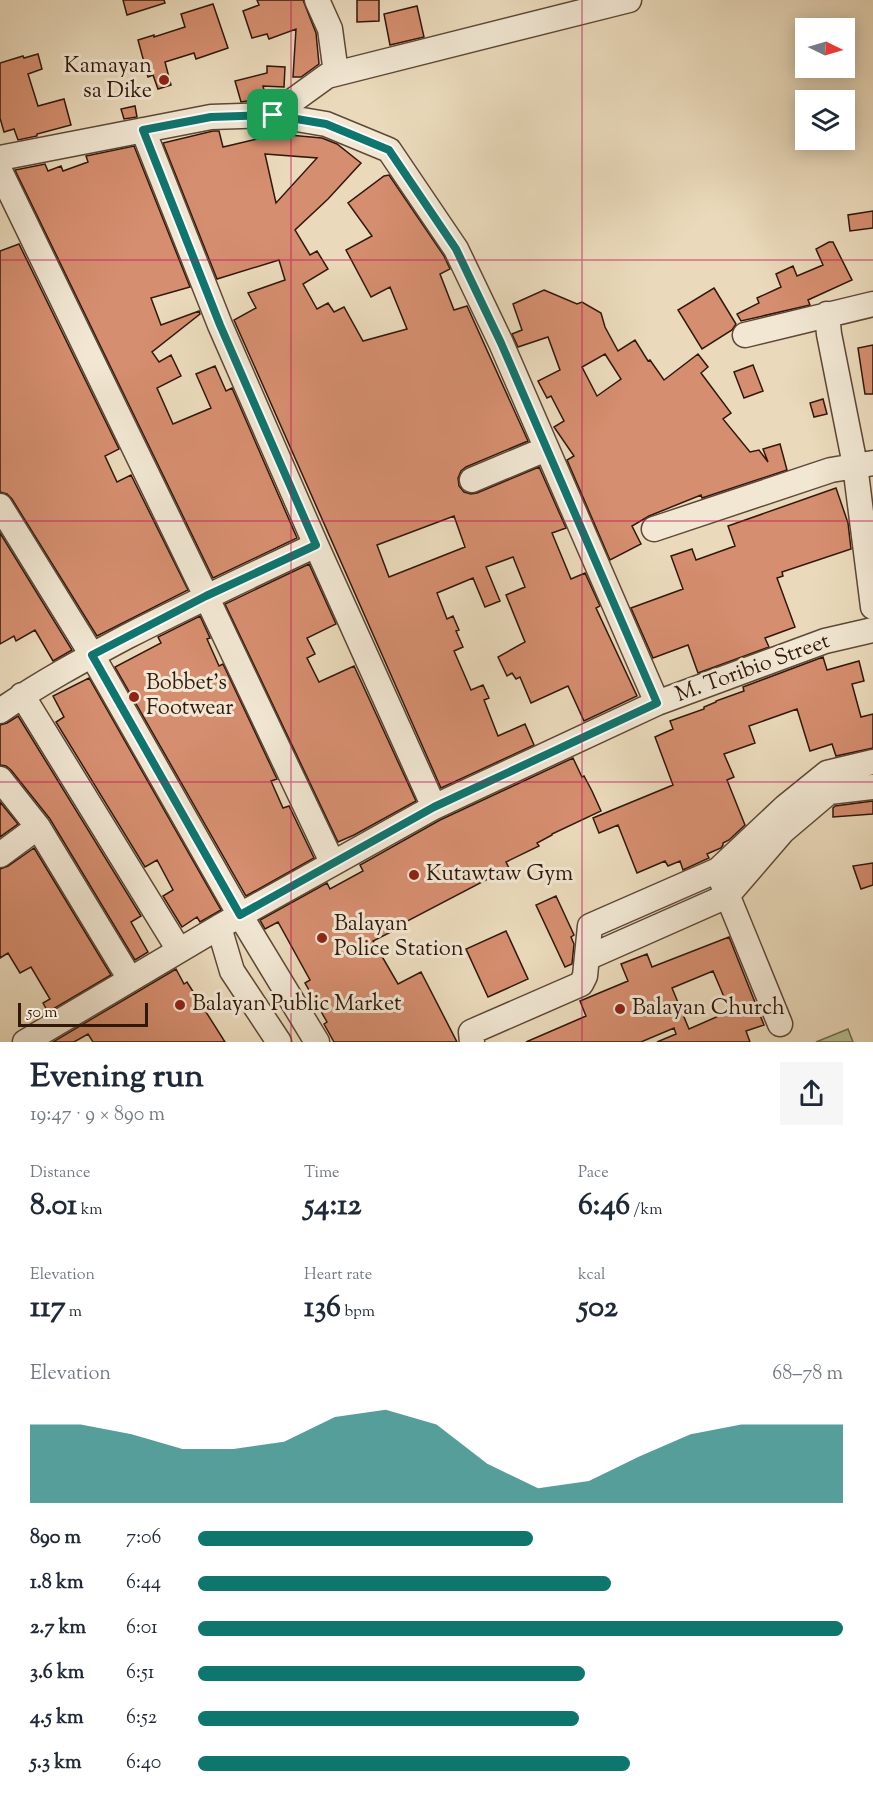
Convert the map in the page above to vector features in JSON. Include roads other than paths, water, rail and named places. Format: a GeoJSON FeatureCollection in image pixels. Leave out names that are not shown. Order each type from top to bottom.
{"type":"FeatureCollection","features":[{"type":"Feature","properties":{"kind":"street"},"geometry":{"type":"LineString","coordinates":[[316,0],[330,29],[336,73]]}},
{"type":"Feature","properties":{"kind":"street"},"geometry":{"type":"LineString","coordinates":[[273,115],[327,76],[336,73],[588,5],[629,0]]}},
{"type":"Feature","properties":{"kind":"street"},"geometry":{"type":"LineString","coordinates":[[0,158],[211,117],[273,115],[326,124],[389,150],[456,249],[501,343],[657,703]]}},
{"type":"Feature","properties":{"kind":"street"},"geometry":{"type":"LineString","coordinates":[[143,130],[220,325],[434,807]]}},
{"type":"Feature","properties":{"kind":"street"},"geometry":{"type":"LineString","coordinates":[[0,171],[332,862]]}},
{"type":"Feature","properties":{"kind":"street"},"geometry":{"type":"LineString","coordinates":[[745,335],[873,304]]}},
{"type":"Feature","properties":{"kind":"street"},"geometry":{"type":"LineString","coordinates":[[827,314],[829,334],[864,464],[873,607]]}},
{"type":"Feature","properties":{"kind":"street"},"geometry":{"type":"LineString","coordinates":[[472,480],[546,449]]}},
{"type":"Feature","properties":{"kind":"street"},"geometry":{"type":"LineString","coordinates":[[654,529],[831,470],[864,464]]}},
{"type":"Feature","properties":{"kind":"street"},"geometry":{"type":"LineString","coordinates":[[0,506],[92,655],[240,915],[317,1042]]}},
{"type":"Feature","properties":{"kind":"street"},"geometry":{"type":"LineString","coordinates":[[0,711],[22,695],[92,655],[206,596],[316,545]]}},
{"type":"Feature","properties":{"kind":"street","name":"M. Toribio Street"},"geometry":{"type":"LineString","coordinates":[[25,1042],[332,862],[434,807],[657,703],[825,641],[873,630]]}},
{"type":"Feature","properties":{"kind":"street"},"geometry":{"type":"LineString","coordinates":[[22,695],[179,951]]}},
{"type":"Feature","properties":{"kind":"street"},"geometry":{"type":"LineString","coordinates":[[472,1042],[471,1032],[581,984],[586,967],[590,926],[718,870],[786,807],[827,773],[873,762]]}},
{"type":"Feature","properties":{"kind":"street"},"geometry":{"type":"LineString","coordinates":[[0,778],[38,827],[130,979]]}},
{"type":"Feature","properties":{"kind":"street"},"geometry":{"type":"LineString","coordinates":[[586,967],[730,903],[783,831],[830,792],[873,787]]}},
{"type":"Feature","properties":{"kind":"street"},"geometry":{"type":"LineString","coordinates":[[0,855],[38,827]]}},
{"type":"Feature","properties":{"kind":"street"},"geometry":{"type":"LineString","coordinates":[[718,870],[780,1024]]}},
{"type":"Feature","properties":{"kind":"street"},"geometry":{"type":"LineString","coordinates":[[219,927],[232,971],[279,1042]]}},
{"type":"Feature","properties":{"kind":"place","name":"Kamayan sa Dike"},"geometry":{"type":"Point","coordinates":[164,80]}},
{"type":"Feature","properties":{"kind":"place","name":"Bobbet’s Footwear"},"geometry":{"type":"Point","coordinates":[134,697]}},
{"type":"Feature","properties":{"kind":"place","name":"Kutawtaw Gym"},"geometry":{"type":"Point","coordinates":[414,875]}},
{"type":"Feature","properties":{"kind":"place","name":"Balayan Police Station"},"geometry":{"type":"Point","coordinates":[322,938]}},
{"type":"Feature","properties":{"kind":"place","name":"Balayan Public Market"},"geometry":{"type":"Point","coordinates":[180,1005]}},
{"type":"Feature","properties":{"kind":"place","name":"Balayan Church"},"geometry":{"type":"Point","coordinates":[620,1009]}}]}
